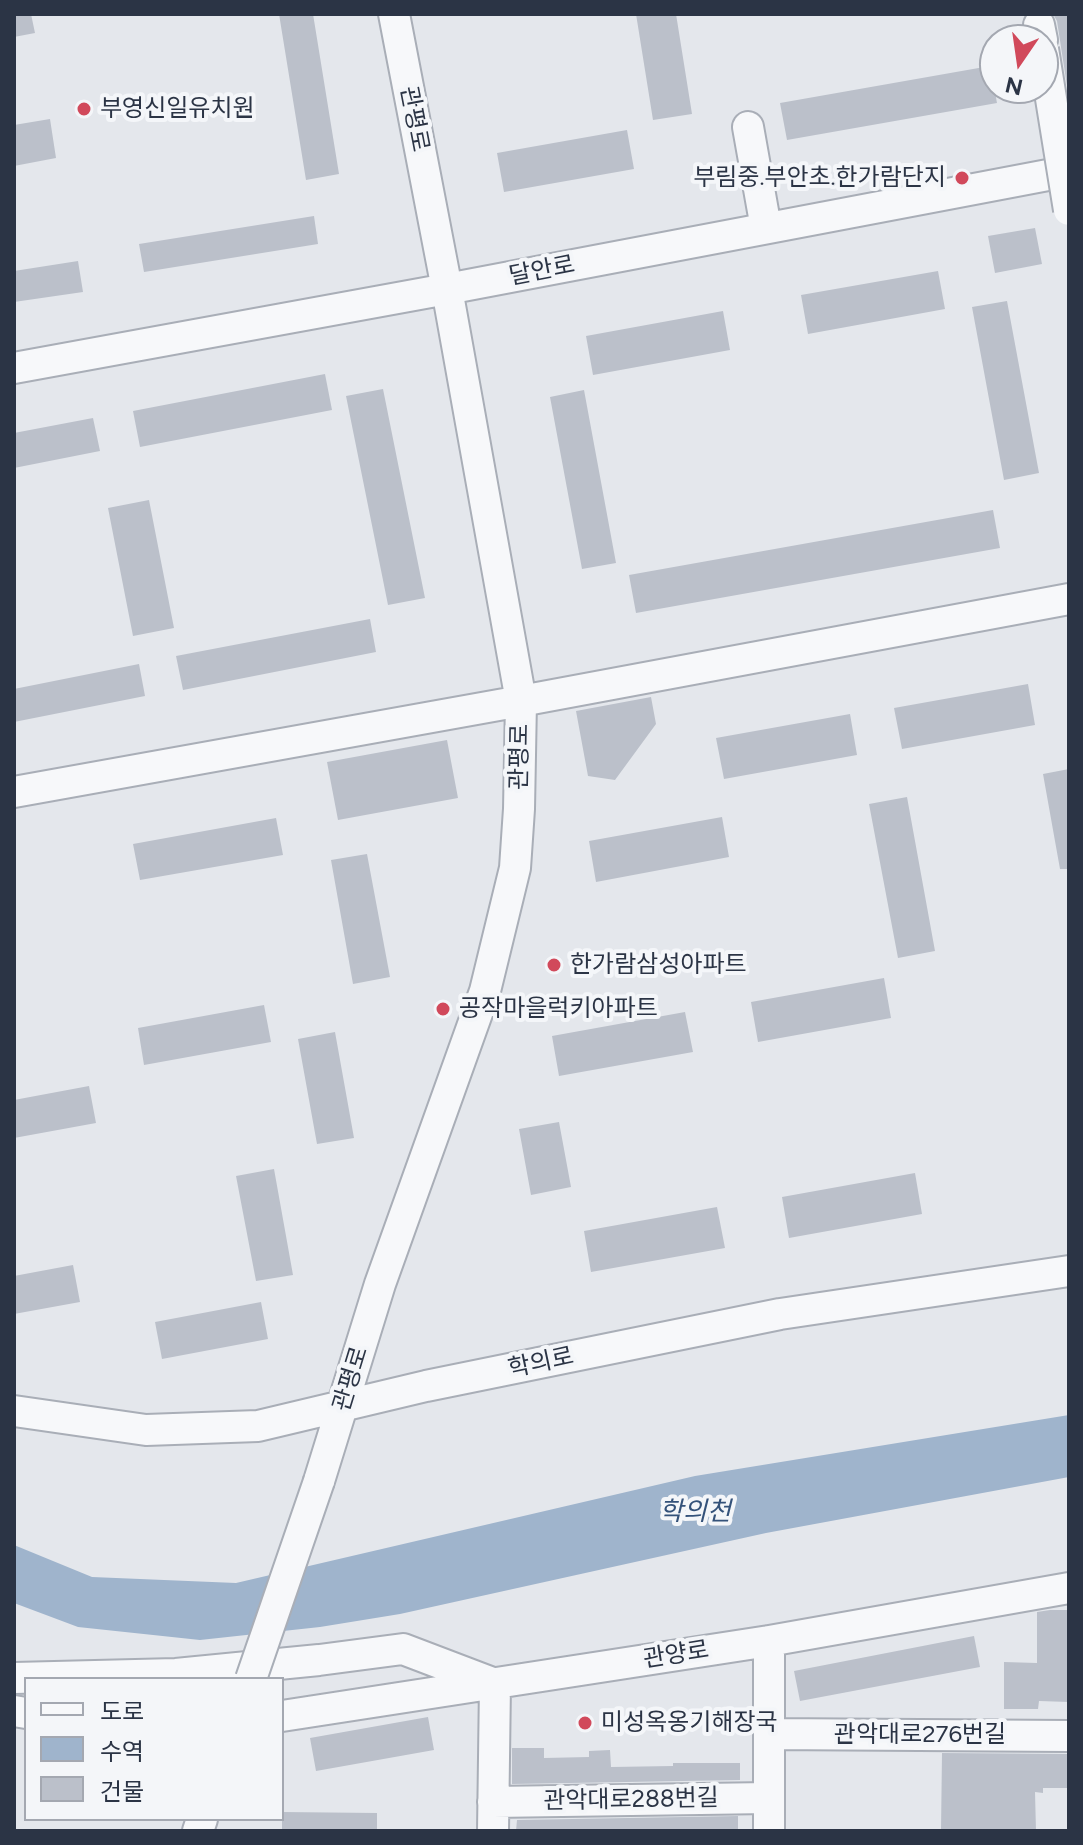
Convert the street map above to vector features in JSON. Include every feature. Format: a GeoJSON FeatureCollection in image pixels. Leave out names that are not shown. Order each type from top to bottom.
{"type":"FeatureCollection","features":[{"type":"Feature","properties":{"kind":"street","name":"관평로"},"geometry":{"type":"LineString","coordinates":[[252,1677],[319,1481],[380,1284],[485,991],[515,868],[521,701],[394,14]]}},
{"type":"Feature","properties":{"kind":"street"},"geometry":{"type":"LineString","coordinates":[[1052,104],[1069,210]]}},
{"type":"Feature","properties":{"kind":"street"},"geometry":{"type":"LineString","coordinates":[[748,127],[766,228]]}},
{"type":"Feature","properties":{"kind":"street","name":"달안로"},"geometry":{"type":"LineString","coordinates":[[14,368],[1069,171]]}},
{"type":"Feature","properties":{"kind":"street"},"geometry":{"type":"LineString","coordinates":[[14,792],[1069,599]]}},
{"type":"Feature","properties":{"kind":"street","name":"학의로"},"geometry":{"type":"LineString","coordinates":[[14,1411],[146,1430],[258,1426],[426,1386],[780,1314],[1069,1271]]}},
{"type":"Feature","properties":{"kind":"street","name":"관양로"},"geometry":{"type":"LineString","coordinates":[[284,1716],[769,1641],[1069,1588]]}},
{"type":"Feature","properties":{"kind":"street"},"geometry":{"type":"LineString","coordinates":[[769,1641],[769,1831]]}},
{"type":"Feature","properties":{"kind":"street"},"geometry":{"type":"LineString","coordinates":[[54,1677],[176,1674],[403,1649],[495,1684],[493,1816]]}},
{"type":"Feature","properties":{"kind":"street","name":"관악대로276번길"},"geometry":{"type":"LineString","coordinates":[[770,1734],[1069,1736]]}},
{"type":"Feature","properties":{"kind":"street","name":"관악대로288번길"},"geometry":{"type":"LineString","coordinates":[[493,1816],[769,1798]]}},
{"type":"Feature","properties":{"kind":"water","name":"학의천"},"geometry":{"type":"Polygon","coordinates":[[[1069,1415],[1069,1477],[766,1533],[400,1614],[320,1627],[200,1640],[78,1627],[14,1603],[14,1545],[92,1577],[236,1583],[695,1476],[1069,1415]]]}},
{"type":"Feature","properties":{"kind":"building"},"geometry":{"type":"Polygon","coordinates":[[[14,14],[31,14],[35,33],[14,37],[14,14]]]}},
{"type":"Feature","properties":{"kind":"building"},"geometry":{"type":"Polygon","coordinates":[[[279,14],[313,14],[339,174],[306,180],[279,14]]]}},
{"type":"Feature","properties":{"kind":"building"},"geometry":{"type":"Polygon","coordinates":[[[636,14],[676,14],[692,114],[653,120],[636,14]]]}},
{"type":"Feature","properties":{"kind":"building"},"geometry":{"type":"Polygon","coordinates":[[[1053,14],[1069,14],[1069,86],[1067,86],[1057,21],[1053,14]]]}},
{"type":"Feature","properties":{"kind":"building"},"geometry":{"type":"Polygon","coordinates":[[[979,68],[979,104],[991,104],[787,140],[780,103],[979,68]]]}},
{"type":"Feature","properties":{"kind":"building"},"geometry":{"type":"Polygon","coordinates":[[[50,119],[56,158],[14,166],[14,125],[50,119]]]}},
{"type":"Feature","properties":{"kind":"building"},"geometry":{"type":"Polygon","coordinates":[[[627,130],[634,169],[504,192],[497,153],[627,130]]]}},
{"type":"Feature","properties":{"kind":"building"},"geometry":{"type":"Polygon","coordinates":[[[314,216],[318,244],[144,272],[139,244],[314,216]]]}},
{"type":"Feature","properties":{"kind":"building"},"geometry":{"type":"Polygon","coordinates":[[[1035,228],[1042,264],[995,273],[988,236],[1035,228]]]}},
{"type":"Feature","properties":{"kind":"building"},"geometry":{"type":"Polygon","coordinates":[[[78,261],[83,292],[14,302],[14,271],[78,261]]]}},
{"type":"Feature","properties":{"kind":"building"},"geometry":{"type":"Polygon","coordinates":[[[938,271],[945,309],[808,334],[801,295],[938,271]]]}},
{"type":"Feature","properties":{"kind":"building"},"geometry":{"type":"Polygon","coordinates":[[[1007,301],[1039,473],[1004,480],[972,307],[1007,301]]]}},
{"type":"Feature","properties":{"kind":"building"},"geometry":{"type":"Polygon","coordinates":[[[723,311],[730,350],[593,375],[586,336],[723,311]]]}},
{"type":"Feature","properties":{"kind":"building"},"geometry":{"type":"Polygon","coordinates":[[[325,374],[332,410],[140,447],[133,411],[325,374]]]}},
{"type":"Feature","properties":{"kind":"building"},"geometry":{"type":"Polygon","coordinates":[[[383,389],[425,598],[388,605],[346,396],[383,389]]]}},
{"type":"Feature","properties":{"kind":"building"},"geometry":{"type":"Polygon","coordinates":[[[584,390],[616,563],[582,569],[550,397],[584,390]]]}},
{"type":"Feature","properties":{"kind":"building"},"geometry":{"type":"Polygon","coordinates":[[[93,418],[100,451],[14,468],[14,433],[93,418]]]}},
{"type":"Feature","properties":{"kind":"building"},"geometry":{"type":"Polygon","coordinates":[[[149,500],[174,628],[133,636],[108,508],[149,500]]]}},
{"type":"Feature","properties":{"kind":"building"},"geometry":{"type":"Polygon","coordinates":[[[993,510],[1000,548],[636,613],[629,575],[993,510]]]}},
{"type":"Feature","properties":{"kind":"building"},"geometry":{"type":"Polygon","coordinates":[[[370,619],[376,652],[183,690],[176,656],[370,619]]]}},
{"type":"Feature","properties":{"kind":"building"},"geometry":{"type":"Polygon","coordinates":[[[139,664],[145,696],[14,722],[14,689],[139,664]]]}},
{"type":"Feature","properties":{"kind":"building"},"geometry":{"type":"Polygon","coordinates":[[[1028,684],[1035,725],[902,749],[894,708],[1028,684]]]}},
{"type":"Feature","properties":{"kind":"building"},"geometry":{"type":"Polygon","coordinates":[[[651,697],[656,724],[615,780],[588,776],[576,711],[651,697]]]}},
{"type":"Feature","properties":{"kind":"building"},"geometry":{"type":"Polygon","coordinates":[[[850,714],[857,755],[724,779],[716,738],[850,714]]]}},
{"type":"Feature","properties":{"kind":"building"},"geometry":{"type":"Polygon","coordinates":[[[447,740],[458,798],[338,820],[327,762],[447,740]]]}},
{"type":"Feature","properties":{"kind":"building"},"geometry":{"type":"Polygon","coordinates":[[[1069,769],[1069,869],[1060,869],[1043,774],[1069,769]]]}},
{"type":"Feature","properties":{"kind":"building"},"geometry":{"type":"Polygon","coordinates":[[[907,797],[935,951],[898,958],[869,804],[907,797]]]}},
{"type":"Feature","properties":{"kind":"building"},"geometry":{"type":"Polygon","coordinates":[[[722,817],[729,857],[596,882],[589,841],[722,817]]]}},
{"type":"Feature","properties":{"kind":"building"},"geometry":{"type":"Polygon","coordinates":[[[276,818],[283,855],[140,880],[133,844],[276,818]]]}},
{"type":"Feature","properties":{"kind":"building"},"geometry":{"type":"Polygon","coordinates":[[[367,854],[390,977],[353,984],[331,860],[367,854]]]}},
{"type":"Feature","properties":{"kind":"building"},"geometry":{"type":"Polygon","coordinates":[[[884,978],[891,1018],[758,1042],[751,1002],[884,978]]]}},
{"type":"Feature","properties":{"kind":"building"},"geometry":{"type":"Polygon","coordinates":[[[264,1005],[271,1042],[144,1065],[138,1028],[264,1005]]]}},
{"type":"Feature","properties":{"kind":"building"},"geometry":{"type":"Polygon","coordinates":[[[685,1012],[693,1052],[559,1076],[552,1036],[685,1012]]]}},
{"type":"Feature","properties":{"kind":"building"},"geometry":{"type":"Polygon","coordinates":[[[335,1032],[354,1138],[317,1144],[298,1039],[335,1032]]]}},
{"type":"Feature","properties":{"kind":"building"},"geometry":{"type":"Polygon","coordinates":[[[89,1086],[96,1123],[14,1138],[14,1100],[89,1086]]]}},
{"type":"Feature","properties":{"kind":"building"},"geometry":{"type":"Polygon","coordinates":[[[559,1122],[571,1187],[531,1195],[519,1129],[559,1122]]]}},
{"type":"Feature","properties":{"kind":"building"},"geometry":{"type":"Polygon","coordinates":[[[274,1169],[293,1275],[256,1281],[236,1176],[274,1169]]]}},
{"type":"Feature","properties":{"kind":"building"},"geometry":{"type":"Polygon","coordinates":[[[915,1173],[922,1214],[789,1238],[782,1197],[915,1173]]]}},
{"type":"Feature","properties":{"kind":"building"},"geometry":{"type":"Polygon","coordinates":[[[717,1207],[725,1248],[591,1272],[584,1231],[717,1207]]]}},
{"type":"Feature","properties":{"kind":"building"},"geometry":{"type":"Polygon","coordinates":[[[73,1265],[80,1302],[14,1314],[14,1276],[73,1265]]]}},
{"type":"Feature","properties":{"kind":"building"},"geometry":{"type":"Polygon","coordinates":[[[261,1302],[268,1339],[162,1359],[155,1322],[261,1302]]]}},
{"type":"Feature","properties":{"kind":"building"},"geometry":{"type":"Polygon","coordinates":[[[1069,1610],[1069,1702],[1039,1701],[1038,1709],[1004,1709],[1004,1662],[1037,1663],[1037,1612],[1069,1610]]]}},
{"type":"Feature","properties":{"kind":"building"},"geometry":{"type":"Polygon","coordinates":[[[974,1636],[980,1667],[800,1701],[794,1671],[974,1636]]]}},
{"type":"Feature","properties":{"kind":"building"},"geometry":{"type":"Polygon","coordinates":[[[428,1717],[434,1750],[316,1771],[310,1738],[428,1717]]]}},
{"type":"Feature","properties":{"kind":"building"},"geometry":{"type":"Polygon","coordinates":[[[512,1748],[544,1748],[544,1758],[589,1757],[589,1751],[610,1750],[611,1767],[740,1763],[740,1780],[512,1784],[512,1748]]]}},
{"type":"Feature","properties":{"kind":"building"},"geometry":{"type":"Polygon","coordinates":[[[942,1753],[1069,1754],[1069,1788],[1043,1788],[1043,1793],[1035,1792],[1036,1831],[941,1831],[942,1753]]]}},
{"type":"Feature","properties":{"kind":"building"},"geometry":{"type":"Polygon","coordinates":[[[284,1812],[377,1813],[377,1831],[282,1831],[284,1812]]]}},
{"type":"Feature","properties":{"kind":"building"},"geometry":{"type":"Polygon","coordinates":[[[738,1816],[738,1831],[516,1831],[517,1820],[738,1816]]]}},
{"type":"Feature","properties":{"kind":"place","name":"부영신일유치원"},"geometry":{"type":"Point","coordinates":[84,109]}},
{"type":"Feature","properties":{"kind":"place","name":"부림중.부안초.한가람단지"},"geometry":{"type":"Point","coordinates":[962,178]}},
{"type":"Feature","properties":{"kind":"place","name":"한가람삼성아파트"},"geometry":{"type":"Point","coordinates":[554,965]}},
{"type":"Feature","properties":{"kind":"place","name":"공작마을럭키아파트"},"geometry":{"type":"Point","coordinates":[443,1009]}},
{"type":"Feature","properties":{"kind":"place","name":"미성옥옹기해장국"},"geometry":{"type":"Point","coordinates":[585,1723]}}]}
